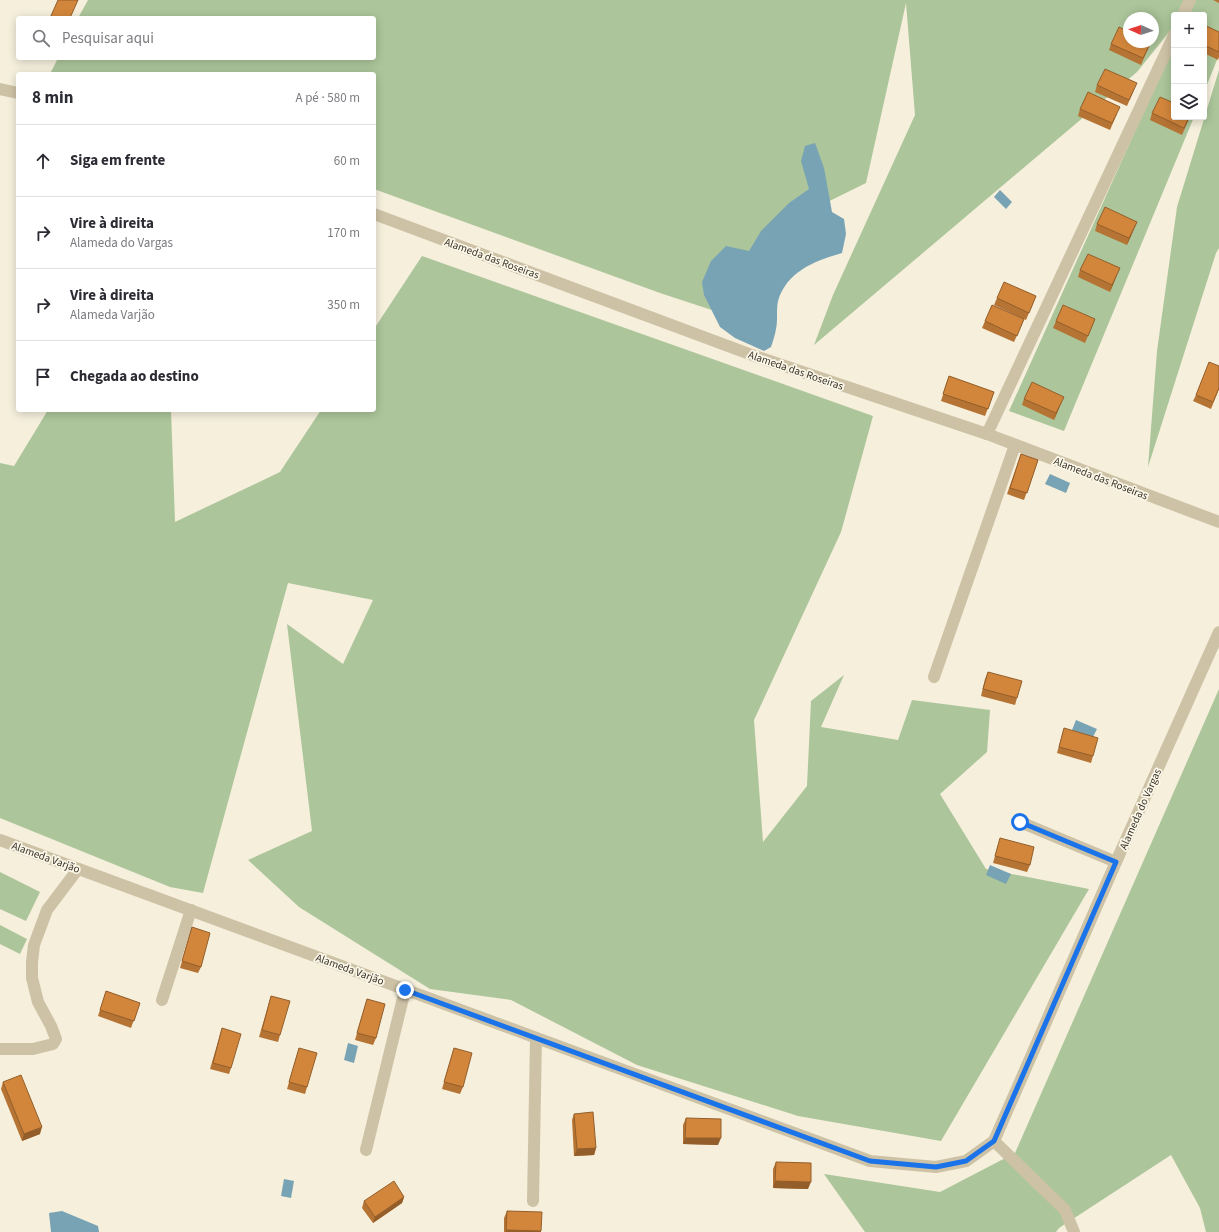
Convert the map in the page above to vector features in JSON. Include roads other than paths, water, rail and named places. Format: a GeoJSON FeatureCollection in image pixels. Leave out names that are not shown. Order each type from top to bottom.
{"type":"FeatureCollection","features":[{"type":"Feature","properties":{"kind":"street"},"geometry":{"type":"LineString","coordinates":[[1184,12],[1190,0]]}},
{"type":"Feature","properties":{"kind":"street"},"geometry":{"type":"LineString","coordinates":[[987,434],[1171,41]]}},
{"type":"Feature","properties":{"kind":"street"},"geometry":{"type":"LineString","coordinates":[[0,89],[16,92]]}},
{"type":"Feature","properties":{"kind":"street","name":"Alameda das Roseiras"},"geometry":{"type":"LineString","coordinates":[[376,215],[752,355],[987,434],[1219,522]]}},
{"type":"Feature","properties":{"kind":"street"},"geometry":{"type":"LineString","coordinates":[[934,677],[1015,445]]}},
{"type":"Feature","properties":{"kind":"street","name":"Alameda do Vargas"},"geometry":{"type":"LineString","coordinates":[[994,1141],[1116,862],[1219,632]]}},
{"type":"Feature","properties":{"kind":"street"},"geometry":{"type":"LineString","coordinates":[[1020,822],[1116,862]]}},
{"type":"Feature","properties":{"kind":"street","name":"Alameda Varjão"},"geometry":{"type":"LineString","coordinates":[[0,840],[870,1161],[936,1167],[966,1161],[994,1141]]}},
{"type":"Feature","properties":{"kind":"street"},"geometry":{"type":"LineString","coordinates":[[0,1049],[33,1049],[53,1044],[56,1039],[38,1002],[32,978],[34,945],[47,910],[78,869]]}},
{"type":"Feature","properties":{"kind":"street"},"geometry":{"type":"LineString","coordinates":[[162,1000],[191,910]]}},
{"type":"Feature","properties":{"kind":"street"},"geometry":{"type":"LineString","coordinates":[[366,1150],[405,990]]}},
{"type":"Feature","properties":{"kind":"street"},"geometry":{"type":"LineString","coordinates":[[533,1201],[536,1038]]}},
{"type":"Feature","properties":{"kind":"street"},"geometry":{"type":"LineString","coordinates":[[994,1141],[1065,1210],[1074,1232]]}},
{"type":"Feature","properties":{"kind":"water"},"geometry":{"type":"Polygon","coordinates":[[[815,143],[824,168],[832,212],[844,219],[846,234],[842,253],[812,264],[795,275],[788,282],[778,301],[775,336],[771,347],[764,351],[735,338],[720,327],[704,295],[702,282],[711,261],[726,246],[749,251],[761,231],[789,203],[809,189],[801,161],[805,146],[815,143]]]}},
{"type":"Feature","properties":{"kind":"water"},"geometry":{"type":"Polygon","coordinates":[[[1000,190],[1012,202],[1006,209],[994,197],[1000,190]]]}},
{"type":"Feature","properties":{"kind":"water"},"geometry":{"type":"Polygon","coordinates":[[[1050,474],[1070,483],[1066,493],[1045,484],[1050,474]]]}},
{"type":"Feature","properties":{"kind":"water"},"geometry":{"type":"Polygon","coordinates":[[[1076,720],[1097,729],[1092,739],[1072,730],[1076,720]]]}},
{"type":"Feature","properties":{"kind":"water"},"geometry":{"type":"Polygon","coordinates":[[[990,865],[1011,874],[1006,884],[986,875],[990,865]]]}},
{"type":"Feature","properties":{"kind":"water"},"geometry":{"type":"Polygon","coordinates":[[[348,1043],[358,1046],[354,1063],[344,1060],[348,1043]]]}},
{"type":"Feature","properties":{"kind":"water"},"geometry":{"type":"Polygon","coordinates":[[[284,1179],[294,1181],[291,1198],[281,1196],[284,1179]]]}},
{"type":"Feature","properties":{"kind":"water"},"geometry":{"type":"Polygon","coordinates":[[[62,1211],[98,1226],[99,1232],[51,1232],[49,1213],[62,1211]]]}}]}
